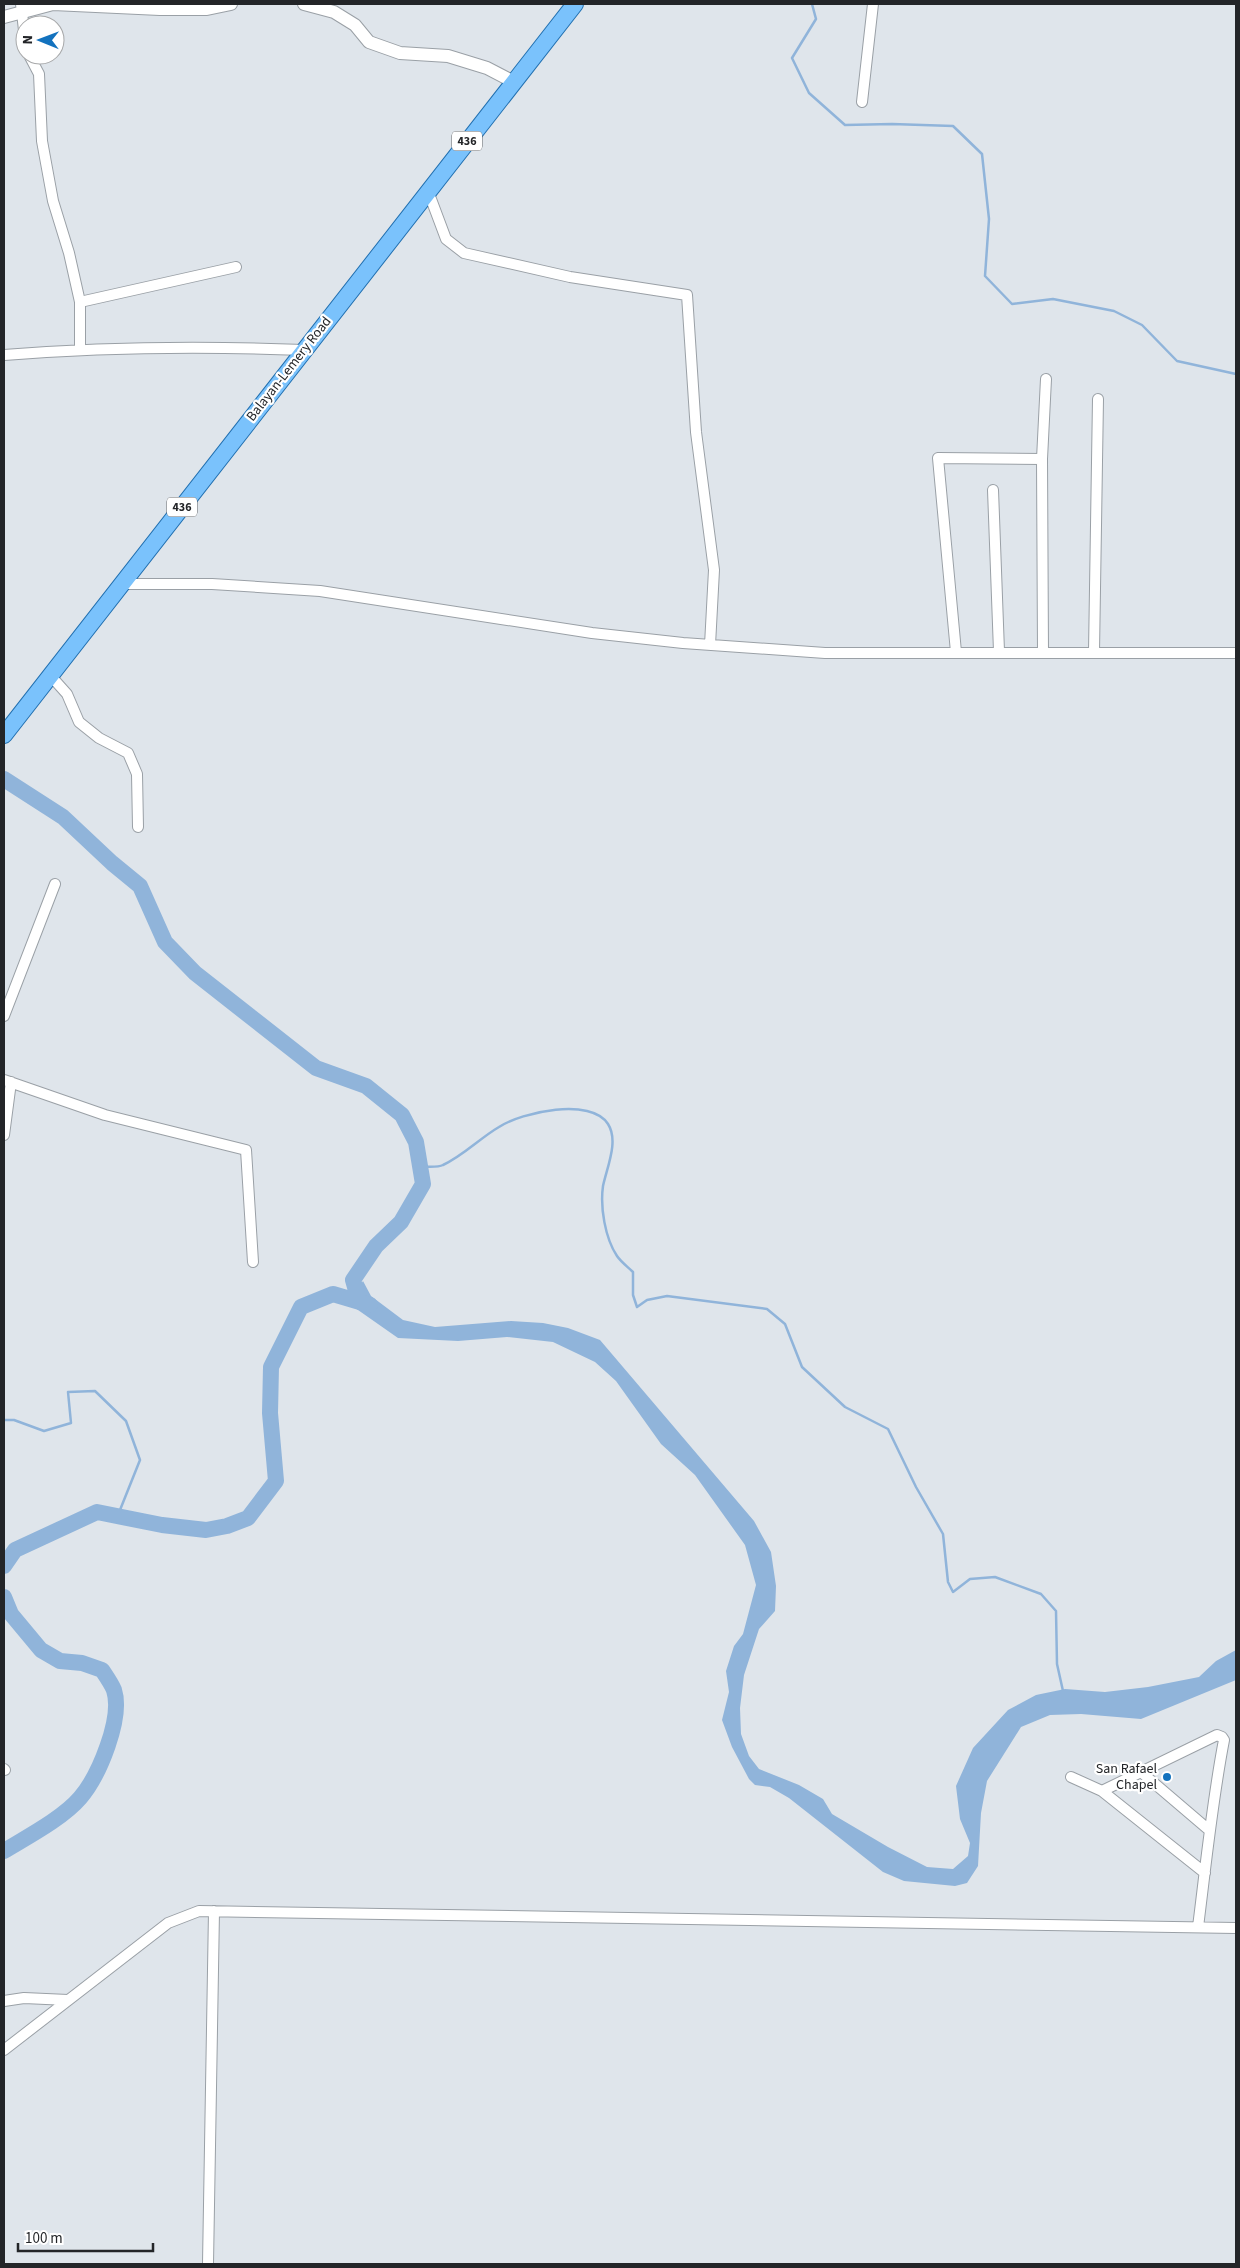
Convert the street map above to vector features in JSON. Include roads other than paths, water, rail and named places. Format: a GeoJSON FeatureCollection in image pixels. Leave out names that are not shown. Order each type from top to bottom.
{"type":"FeatureCollection","features":[{"type":"Feature","properties":{"kind":"main road","name":"Balayan-Lemery Road"},"geometry":{"type":"LineString","coordinates":[[4,735],[574,4]]}},
{"type":"Feature","properties":{"kind":"street"},"geometry":{"type":"LineString","coordinates":[[4,17],[21,7],[53,4],[207,9],[231,4]]}},
{"type":"Feature","properties":{"kind":"street"},"geometry":{"type":"LineString","coordinates":[[304,4],[334,12],[355,25],[369,42],[400,53],[448,56],[487,68],[514,82]]}},
{"type":"Feature","properties":{"kind":"street"},"geometry":{"type":"LineString","coordinates":[[862,102],[873,4]]}},
{"type":"Feature","properties":{"kind":"street"},"geometry":{"type":"LineString","coordinates":[[35,65],[39,74],[42,141],[53,201],[69,253],[80,302],[80,349]]}},
{"type":"Feature","properties":{"kind":"street"},"geometry":{"type":"LineString","coordinates":[[428,191],[446,239],[464,253],[570,277],[687,295],[696,432],[714,570],[710,645]]}},
{"type":"Feature","properties":{"kind":"street"},"geometry":{"type":"LineString","coordinates":[[80,302],[236,267]]}},
{"type":"Feature","properties":{"kind":"street"},"geometry":{"type":"LineString","coordinates":[[4,354],[80,349],[304,350]]}},
{"type":"Feature","properties":{"kind":"street"},"geometry":{"type":"LineString","coordinates":[[1043,652],[1042,458],[1046,379]]}},
{"type":"Feature","properties":{"kind":"street"},"geometry":{"type":"LineString","coordinates":[[1094,652],[1098,399]]}},
{"type":"Feature","properties":{"kind":"street"},"geometry":{"type":"LineString","coordinates":[[956,652],[938,458],[1042,458]]}},
{"type":"Feature","properties":{"kind":"street"},"geometry":{"type":"LineString","coordinates":[[992,490],[999,652]]}},
{"type":"Feature","properties":{"kind":"street"},"geometry":{"type":"LineString","coordinates":[[122,584],[212,584],[320,590],[592,633],[710,645],[825,653],[1236,653]]}},
{"type":"Feature","properties":{"kind":"street"},"geometry":{"type":"LineString","coordinates":[[50,674],[67,694],[79,722],[100,738],[128,753],[137,774],[138,827]]}},
{"type":"Feature","properties":{"kind":"street"},"geometry":{"type":"LineString","coordinates":[[4,1016],[55,884]]}},
{"type":"Feature","properties":{"kind":"street"},"geometry":{"type":"LineString","coordinates":[[4,1135],[8,1081],[105,1114],[246,1150],[252,1262]]}},
{"type":"Feature","properties":{"kind":"street"},"geometry":{"type":"LineString","coordinates":[[1102,1791],[1217,1735],[1222,1736],[1224,1740],[1209,1830],[1198,1927]]}},
{"type":"Feature","properties":{"kind":"street"},"geometry":{"type":"LineString","coordinates":[[1141,1772],[1209,1830]]}},
{"type":"Feature","properties":{"kind":"street"},"geometry":{"type":"LineString","coordinates":[[1071,1777],[1102,1791],[1205,1873]]}},
{"type":"Feature","properties":{"kind":"street"},"geometry":{"type":"LineString","coordinates":[[4,2050],[168,1923],[199,1911],[1236,1928]]}},
{"type":"Feature","properties":{"kind":"street"},"geometry":{"type":"LineString","coordinates":[[208,2264],[214,1911]]}},
{"type":"Feature","properties":{"kind":"street"},"geometry":{"type":"LineString","coordinates":[[4,2001],[24,1998],[68,2000]]}},
{"type":"Feature","properties":{"kind":"water"},"geometry":{"type":"Polygon","coordinates":[[[363,1281],[371,1296],[403,1320],[435,1327],[511,1321],[543,1323],[568,1328],[600,1340],[754,1521],[771,1552],[776,1586],[775,1611],[759,1629],[744,1675],[740,1708],[741,1734],[749,1756],[759,1769],[799,1785],[823,1799],[832,1814],[888,1847],[927,1867],[953,1869],[968,1856],[970,1843],[960,1819],[956,1786],[973,1748],[1008,1710],[1036,1695],[1065,1689],[1105,1692],[1148,1687],[1199,1677],[1216,1661],[1236,1650],[1236,1680],[1141,1719],[1081,1714],[1050,1715],[1021,1727],[987,1781],[981,1813],[978,1866],[967,1883],[955,1886],[904,1881],[883,1872],[789,1798],[770,1787],[755,1785],[749,1779],[732,1747],[722,1720],[729,1692],[726,1671],[734,1646],[743,1634],[756,1585],[745,1545],[695,1475],[661,1444],[616,1381],[595,1362],[553,1342],[507,1337],[458,1341],[398,1338],[348,1303],[363,1281]]]}},
{"type":"Feature","properties":{"kind":"waterway"},"geometry":{"type":"LineString","coordinates":[[812,4],[816,19],[792,58],[809,93],[845,125],[953,126],[982,154],[989,219],[985,276],[1012,304],[1053,299],[1114,311],[1142,325],[1177,361],[1236,374]]}},
{"type":"Feature","properties":{"kind":"waterway"},"geometry":{"type":"LineString","coordinates":[[4,779],[63,817],[112,863],[140,886],[165,942],[195,973],[316,1068],[366,1086],[402,1115],[416,1142],[423,1184],[401,1222],[376,1246],[353,1280],[359,1301]]}},
{"type":"Feature","properties":{"kind":"waterway"},"geometry":{"type":"LineString","coordinates":[[420,1167],[443,1165],[458,1157],[499,1127],[523,1116],[539,1112],[572,1109],[587,1111],[599,1116],[608,1124],[612,1138],[611,1154],[602,1194],[604,1222],[609,1240],[617,1256],[633,1272],[633,1295],[637,1307],[647,1300],[667,1296],[767,1309],[785,1324],[802,1367],[845,1407],[888,1429],[916,1487],[943,1534],[948,1582],[953,1592],[970,1579],[995,1577],[1041,1594],[1056,1611],[1057,1664],[1063,1691]]}},
{"type":"Feature","properties":{"kind":"waterway"},"geometry":{"type":"LineString","coordinates":[[4,1566],[15,1550],[97,1512],[162,1525],[206,1530],[227,1526],[248,1518],[276,1481],[270,1413],[271,1367],[301,1307],[333,1294],[370,1305]]}},
{"type":"Feature","properties":{"kind":"waterway"},"geometry":{"type":"LineString","coordinates":[[4,1420],[14,1420],[44,1431],[71,1423],[68,1392],[95,1391],[126,1421],[140,1460],[118,1515]]}},
{"type":"Feature","properties":{"kind":"waterway"},"geometry":{"type":"LineString","coordinates":[[4,1597],[11,1614],[41,1650],[60,1661],[82,1663],[102,1670],[114,1690],[116,1702],[115,1716],[108,1746],[95,1776],[80,1798],[55,1820],[4,1851]]}},
{"type":"Feature","properties":{"kind":"place","name":"San Rafael Chapel"},"geometry":{"type":"Point","coordinates":[1167,1777]}}]}
